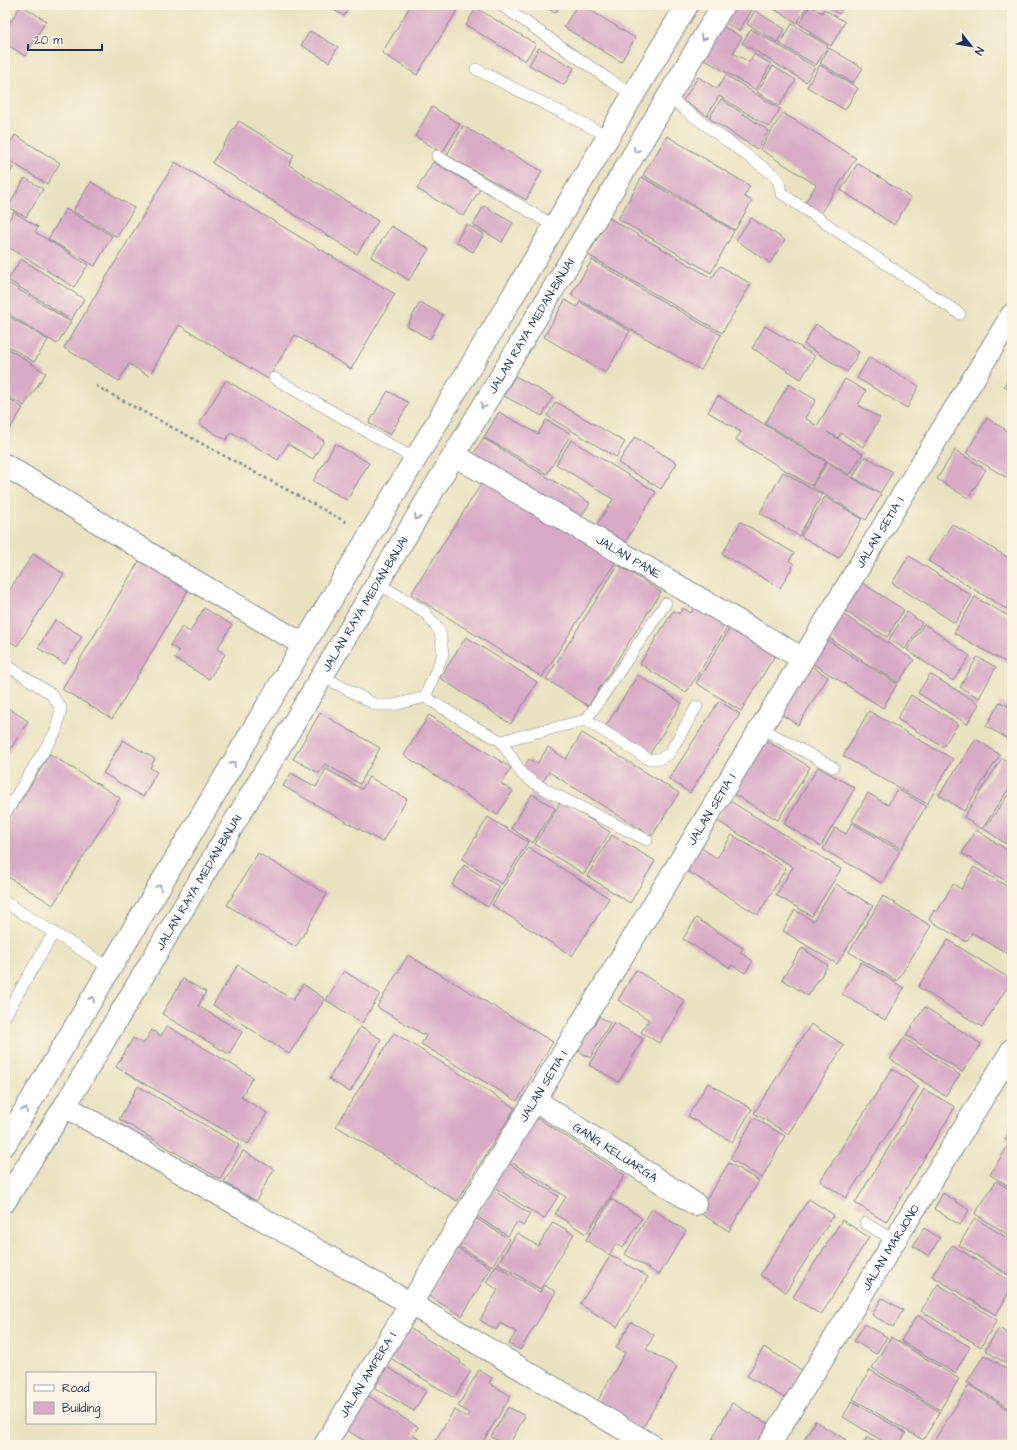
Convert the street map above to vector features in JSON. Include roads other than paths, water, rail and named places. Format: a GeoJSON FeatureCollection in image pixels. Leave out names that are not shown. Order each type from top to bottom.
{"type":"FeatureCollection","features":[{"type":"Feature","properties":{"kind":"main road"},"geometry":{"type":"LineString","coordinates":[[5,1144],[687,5]]}},
{"type":"Feature","properties":{"kind":"main road","name":"JALAN RAYA MEDAN-BINJAI"},"geometry":{"type":"LineString","coordinates":[[5,1201],[65,1106],[723,5]]}},
{"type":"Feature","properties":{"kind":"main road","name":"JALAN SETIA I"},"geometry":{"type":"LineString","coordinates":[[411,1304],[1012,315]]}},
{"type":"Feature","properties":{"kind":"main road","name":"JALAN PANE"},"geometry":{"type":"LineString","coordinates":[[454,455],[803,659]]}},
{"type":"Feature","properties":{"kind":"main road"},"geometry":{"type":"LineString","coordinates":[[5,465],[176,570],[304,644]]}},
{"type":"Feature","properties":{"kind":"main road"},"geometry":{"type":"LineString","coordinates":[[217,790],[244,806]]}},
{"type":"Feature","properties":{"kind":"main road","name":"JALAN MARJONO"},"geometry":{"type":"LineString","coordinates":[[769,1445],[1012,1050]]}},
{"type":"Feature","properties":{"kind":"main road","name":"GANG KELUARGA"},"geometry":{"type":"LineString","coordinates":[[535,1100],[695,1204]]}},
{"type":"Feature","properties":{"kind":"main road"},"geometry":{"type":"LineString","coordinates":[[65,1106],[411,1304],[651,1445]]}},
{"type":"Feature","properties":{"kind":"main road","name":"JALAN AMPERA I"},"geometry":{"type":"LineString","coordinates":[[325,1445],[411,1304]]}},
{"type":"Feature","properties":{"kind":"lane"},"geometry":{"type":"LineString","coordinates":[[501,5],[633,95]]}},
{"type":"Feature","properties":{"kind":"lane"},"geometry":{"type":"LineString","coordinates":[[476,68],[608,136]]}},
{"type":"Feature","properties":{"kind":"lane"},"geometry":{"type":"LineString","coordinates":[[668,96],[774,175],[779,183],[781,193],[960,314]]}},
{"type":"Feature","properties":{"kind":"lane"},"geometry":{"type":"LineString","coordinates":[[438,156],[554,226]]}},
{"type":"Feature","properties":{"kind":"lane"},"geometry":{"type":"LineString","coordinates":[[274,378],[390,445],[416,458]]}},
{"type":"Feature","properties":{"kind":"lane"},"geometry":{"type":"LineString","coordinates":[[377,583],[424,612],[440,632],[443,654],[425,697]]}},
{"type":"Feature","properties":{"kind":"lane"},"geometry":{"type":"LineString","coordinates":[[502,741],[586,720],[666,603]]}},
{"type":"Feature","properties":{"kind":"lane"},"geometry":{"type":"LineString","coordinates":[[5,664],[51,694],[61,708],[56,731],[5,814]]}},
{"type":"Feature","properties":{"kind":"lane"},"geometry":{"type":"LineString","coordinates":[[322,676],[376,705],[394,705],[425,697],[471,725],[502,741],[522,774],[533,782],[550,792],[647,840]]}},
{"type":"Feature","properties":{"kind":"lane"},"geometry":{"type":"LineString","coordinates":[[586,720],[648,759],[659,759],[668,754],[698,706]]}},
{"type":"Feature","properties":{"kind":"lane"},"geometry":{"type":"LineString","coordinates":[[761,728],[833,767]]}},
{"type":"Feature","properties":{"kind":"lane"},"geometry":{"type":"LineString","coordinates":[[5,902],[110,968]]}},
{"type":"Feature","properties":{"kind":"lane"},"geometry":{"type":"LineString","coordinates":[[5,1016],[54,932]]}},
{"type":"Feature","properties":{"kind":"lane"},"geometry":{"type":"LineString","coordinates":[[865,1223],[895,1241]]}}]}
